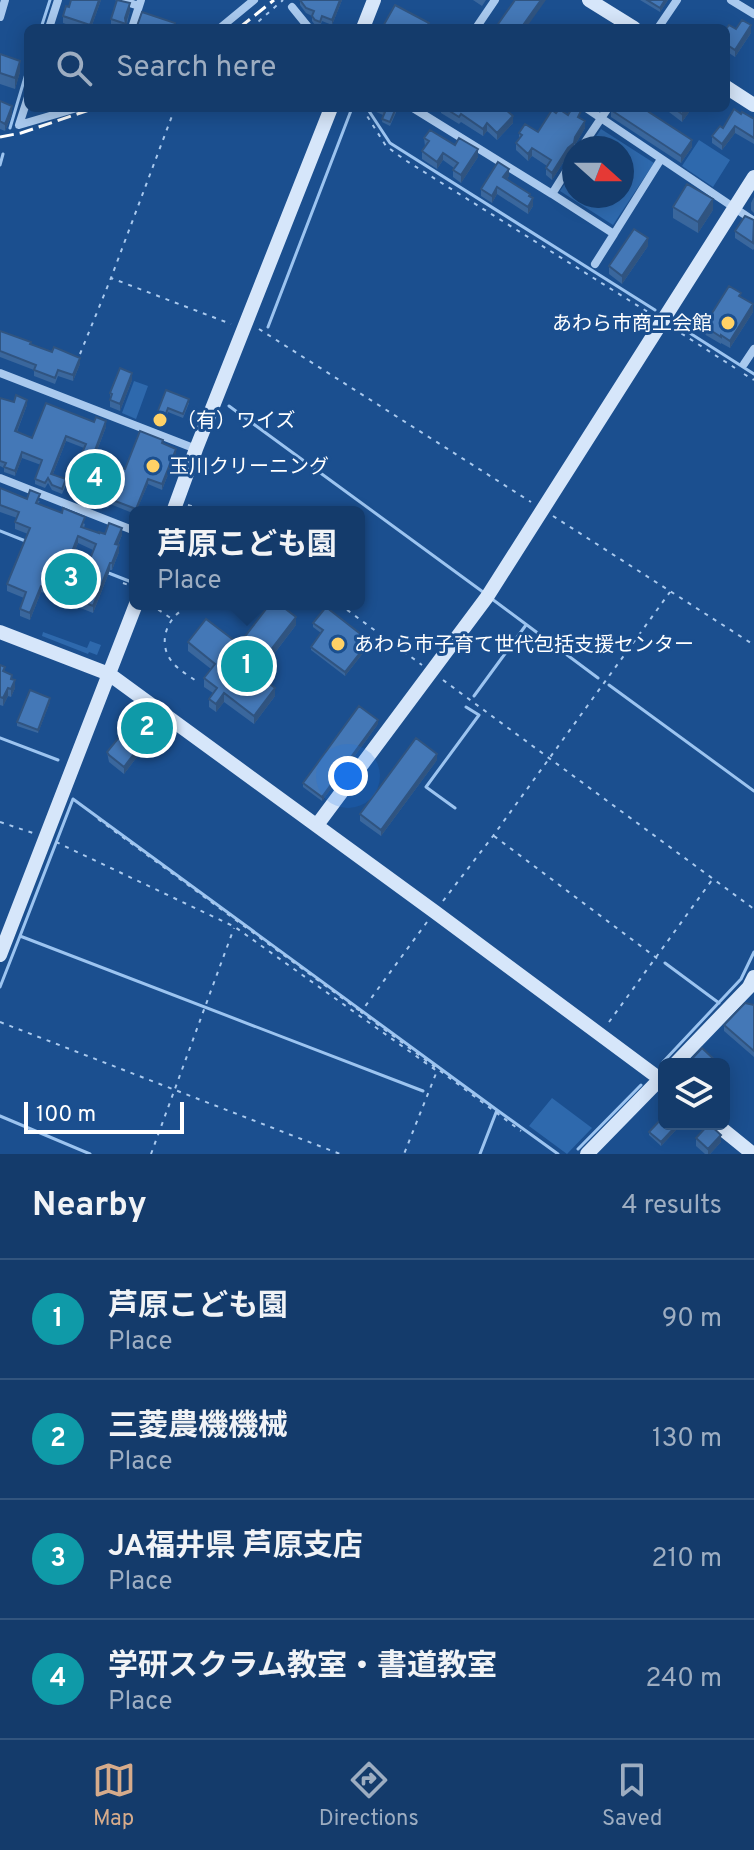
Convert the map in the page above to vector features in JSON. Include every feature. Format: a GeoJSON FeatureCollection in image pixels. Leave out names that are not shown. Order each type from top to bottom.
{"type":"FeatureCollection","features":[{"type":"Feature","properties":{"kind":"street"},"geometry":{"type":"LineString","coordinates":[[0,17],[5,0]]}},
{"type":"Feature","properties":{"kind":"street"},"geometry":{"type":"LineString","coordinates":[[50,24],[58,0]]}},
{"type":"Feature","properties":{"kind":"street"},"geometry":{"type":"LineString","coordinates":[[120,0],[140,3],[133,24]]}},
{"type":"Feature","properties":{"kind":"street"},"geometry":{"type":"LineString","coordinates":[[225,24],[254,0]]}},
{"type":"Feature","properties":{"kind":"street"},"geometry":{"type":"LineString","coordinates":[[365,24],[374,0]]}},
{"type":"Feature","properties":{"kind":"street"},"geometry":{"type":"LineString","coordinates":[[479,24],[495,0]]}},
{"type":"Feature","properties":{"kind":"street"},"geometry":{"type":"LineString","coordinates":[[589,0],[628,24]]}},
{"type":"Feature","properties":{"kind":"street"},"geometry":{"type":"LineString","coordinates":[[661,24],[677,0]]}},
{"type":"Feature","properties":{"kind":"street"},"geometry":{"type":"LineString","coordinates":[[731,0],[754,14]]}},
{"type":"Feature","properties":{"kind":"street"},"geometry":{"type":"LineString","coordinates":[[292,7],[306,24]]}},
{"type":"Feature","properties":{"kind":"street"},"geometry":{"type":"LineString","coordinates":[[730,90],[754,105]]}},
{"type":"Feature","properties":{"kind":"street"},"geometry":{"type":"LineString","coordinates":[[24,109],[19,125],[63,112]]}},
{"type":"Feature","properties":{"kind":"street"},"geometry":{"type":"LineString","coordinates":[[175,506],[329,112]]}},
{"type":"Feature","properties":{"kind":"street"},"geometry":{"type":"LineString","coordinates":[[428,112],[614,234]]}},
{"type":"Feature","properties":{"kind":"street"},"geometry":{"type":"LineString","coordinates":[[592,112],[754,221]]}},
{"type":"Feature","properties":{"kind":"street"},"geometry":{"type":"LineString","coordinates":[[589,136],[605,112]]}},
{"type":"Feature","properties":{"kind":"street"},"geometry":{"type":"LineString","coordinates":[[595,264],[661,159]]}},
{"type":"Feature","properties":{"kind":"street"},"geometry":{"type":"LineString","coordinates":[[317,825],[487,597],[754,177]]}},
{"type":"Feature","properties":{"kind":"street"},"geometry":{"type":"LineString","coordinates":[[552,194],[562,178]]}},
{"type":"Feature","properties":{"kind":"street"},"geometry":{"type":"LineString","coordinates":[[744,364],[754,349]]}},
{"type":"Feature","properties":{"kind":"street"},"geometry":{"type":"LineString","coordinates":[[0,373],[196,449]]}},
{"type":"Feature","properties":{"kind":"street"},"geometry":{"type":"LineString","coordinates":[[0,478],[129,529]]}},
{"type":"Feature","properties":{"kind":"street"},"geometry":{"type":"LineString","coordinates":[[0,955],[134,610]]}},
{"type":"Feature","properties":{"kind":"street"},"geometry":{"type":"LineString","coordinates":[[0,632],[109,674],[658,1075]]}},
{"type":"Feature","properties":{"kind":"street"},"geometry":{"type":"LineString","coordinates":[[681,1058],[752,984]]}},
{"type":"Feature","properties":{"kind":"street"},"geometry":{"type":"LineString","coordinates":[[587,1154],[658,1084]]}},
{"type":"Feature","properties":{"kind":"street"},"geometry":{"type":"LineString","coordinates":[[723,1130],[753,1154]]}},
{"type":"Feature","properties":{"kind":"path"},"geometry":{"type":"LineString","coordinates":[[256,24],[283,0]]}},
{"type":"Feature","properties":{"kind":"path"},"geometry":{"type":"LineString","coordinates":[[80,354],[173,112]]}},
{"type":"Feature","properties":{"kind":"path"},"geometry":{"type":"LineString","coordinates":[[365,112],[386,146],[405,160],[754,380]]}},
{"type":"Feature","properties":{"kind":"path"},"geometry":{"type":"LineString","coordinates":[[111,278],[246,325],[754,645]]}},
{"type":"Feature","properties":{"kind":"path"},"geometry":{"type":"LineString","coordinates":[[123,583],[129,585]]}},
{"type":"Feature","properties":{"kind":"path"},"geometry":{"type":"LineString","coordinates":[[361,1012],[670,592]]}},
{"type":"Feature","properties":{"kind":"path"},"geometry":{"type":"LineString","coordinates":[[159,610],[172,619]]}},
{"type":"Feature","properties":{"kind":"path"},"geometry":{"type":"LineString","coordinates":[[181,610],[167,627],[168,656],[199,683]]}},
{"type":"Feature","properties":{"kind":"path"},"geometry":{"type":"LineString","coordinates":[[347,610],[754,909]]}},
{"type":"Feature","properties":{"kind":"path"},"geometry":{"type":"LineString","coordinates":[[98,819],[521,1131]]}},
{"type":"Feature","properties":{"kind":"path"},"geometry":{"type":"LineString","coordinates":[[0,822],[45,837],[235,927],[437,1071],[404,1154]]}},
{"type":"Feature","properties":{"kind":"path"},"geometry":{"type":"LineString","coordinates":[[493,836],[662,962]]}},
{"type":"Feature","properties":{"kind":"path"},"geometry":{"type":"LineString","coordinates":[[609,1022],[713,879]]}},
{"type":"Feature","properties":{"kind":"path"},"geometry":{"type":"LineString","coordinates":[[151,1154],[235,927]]}},
{"type":"Feature","properties":{"kind":"path"},"geometry":{"type":"LineString","coordinates":[[0,1022],[340,1154]]}},
{"type":"Feature","properties":{"kind":"shaded area"},"geometry":{"type":"Polygon","coordinates":[[[601,129],[612,136],[596,136],[601,129]]]}},
{"type":"Feature","properties":{"kind":"shaded area"},"geometry":{"type":"Polygon","coordinates":[[[699,140],[730,160],[713,187],[682,166],[699,140]]]}},
{"type":"Feature","properties":{"kind":"shaded area"},"geometry":{"type":"Polygon","coordinates":[[[634,150],[654,163],[634,193],[634,150]]]}},
{"type":"Feature","properties":{"kind":"shaded area"},"geometry":{"type":"Polygon","coordinates":[[[586,208],[624,208],[613,225],[586,208]]]}},
{"type":"Feature","properties":{"kind":"shaded area"},"geometry":{"type":"Polygon","coordinates":[[[134,381],[148,386],[136,419],[122,413],[134,381]]]}},
{"type":"Feature","properties":{"kind":"shaded area"},"geometry":{"type":"Polygon","coordinates":[[[43,632],[87,648],[90,641],[101,645],[97,655],[88,654],[42,636],[43,632]]]}},
{"type":"Feature","properties":{"kind":"shaded area"},"geometry":{"type":"Polygon","coordinates":[[[552,1098],[592,1128],[567,1154],[529,1126],[552,1098]]]}},
{"type":"Feature","properties":{"kind":"building"},"geometry":{"type":"Polygon","coordinates":[[[71,0],[99,0],[90,24],[63,16],[66,6],[69,7],[71,0]]]}},
{"type":"Feature","properties":{"kind":"building"},"geometry":{"type":"Polygon","coordinates":[[[117,0],[130,3],[126,24],[111,19],[117,0]]]}},
{"type":"Feature","properties":{"kind":"building"},"geometry":{"type":"Polygon","coordinates":[[[300,0],[340,0],[332,20],[322,16],[320,22],[312,16],[314,11],[306,8],[300,0]]]}},
{"type":"Feature","properties":{"kind":"building"},"geometry":{"type":"Polygon","coordinates":[[[515,0],[541,0],[524,24],[498,24],[515,0]]]}},
{"type":"Feature","properties":{"kind":"building"},"geometry":{"type":"Polygon","coordinates":[[[647,0],[665,0],[660,8],[647,0]]]}},
{"type":"Feature","properties":{"kind":"building"},"geometry":{"type":"Polygon","coordinates":[[[395,5],[429,23],[428,24],[384,24],[395,5]]]}},
{"type":"Feature","properties":{"kind":"building"},"geometry":{"type":"Polygon","coordinates":[[[142,12],[175,23],[175,24],[138,24],[142,12]]]}},
{"type":"Feature","properties":{"kind":"building"},"geometry":{"type":"Polygon","coordinates":[[[742,20],[751,25],[735,50],[730,47],[730,26],[736,29],[742,20]]]}},
{"type":"Feature","properties":{"kind":"building"},"geometry":{"type":"Polygon","coordinates":[[[0,54],[20,61],[15,78],[0,73],[0,54]]]}},
{"type":"Feature","properties":{"kind":"building"},"geometry":{"type":"Polygon","coordinates":[[[0,101],[12,106],[5,124],[0,121],[0,101]]]}},
{"type":"Feature","properties":{"kind":"building"},"geometry":{"type":"Polygon","coordinates":[[[734,109],[754,119],[754,138],[735,126],[722,144],[712,136],[720,126],[723,128],[734,109]]]}},
{"type":"Feature","properties":{"kind":"building"},"geometry":{"type":"Polygon","coordinates":[[[385,112],[394,112],[390,122],[382,119],[385,112]]]}},
{"type":"Feature","properties":{"kind":"building"},"geometry":{"type":"Polygon","coordinates":[[[451,112],[508,112],[513,116],[497,133],[487,123],[483,129],[461,114],[459,117],[451,112]]]}},
{"type":"Feature","properties":{"kind":"building"},"geometry":{"type":"Polygon","coordinates":[[[551,112],[568,115],[570,112],[580,112],[578,117],[585,121],[576,136],[562,136],[562,157],[552,173],[546,168],[551,160],[532,148],[528,154],[516,143],[525,124],[538,132],[551,112]]]}},
{"type":"Feature","properties":{"kind":"building"},"geometry":{"type":"Polygon","coordinates":[[[614,112],[649,112],[692,140],[681,156],[614,112]]]}},
{"type":"Feature","properties":{"kind":"building"},"geometry":{"type":"Polygon","coordinates":[[[430,130],[455,145],[459,138],[478,149],[461,175],[453,170],[458,163],[443,153],[437,162],[422,151],[429,141],[424,138],[430,130]]]}},
{"type":"Feature","properties":{"kind":"building"},"geometry":{"type":"Polygon","coordinates":[[[498,162],[509,169],[503,177],[533,198],[528,207],[497,187],[492,196],[481,189],[498,162]]]}},
{"type":"Feature","properties":{"kind":"building"},"geometry":{"type":"Polygon","coordinates":[[[687,184],[713,199],[698,222],[673,207],[687,184]]]}},
{"type":"Feature","properties":{"kind":"building"},"geometry":{"type":"Polygon","coordinates":[[[745,216],[754,220],[753,243],[735,231],[745,216]]]}},
{"type":"Feature","properties":{"kind":"building"},"geometry":{"type":"Polygon","coordinates":[[[634,229],[648,238],[622,276],[609,266],[634,229]]]}},
{"type":"Feature","properties":{"kind":"building","name":"あわら市商工会館"},"geometry":{"type":"Polygon","coordinates":[[[729,286],[753,304],[730,341],[704,326],[729,286]]]}},
{"type":"Feature","properties":{"kind":"building"},"geometry":{"type":"Polygon","coordinates":[[[0,331],[52,352],[54,347],[80,358],[73,375],[58,370],[55,378],[34,370],[36,365],[0,351],[0,331]]]}},
{"type":"Feature","properties":{"kind":"building"},"geometry":{"type":"Polygon","coordinates":[[[120,368],[132,373],[120,404],[110,400],[110,393],[120,368]]]}},
{"type":"Feature","properties":{"kind":"building"},"geometry":{"type":"Polygon","coordinates":[[[166,390],[189,399],[183,414],[168,408],[162,424],[154,421],[166,390]]]}},
{"type":"Feature","properties":{"kind":"building"},"geometry":{"type":"Polygon","coordinates":[[[16,395],[27,400],[15,431],[32,438],[46,403],[94,422],[96,417],[106,421],[91,461],[107,467],[108,464],[125,469],[140,431],[163,440],[162,443],[176,449],[162,484],[148,479],[137,506],[129,506],[110,499],[108,503],[99,499],[104,488],[88,482],[82,482],[80,488],[68,484],[86,444],[66,436],[51,474],[66,479],[62,489],[52,485],[48,478],[45,483],[35,479],[42,460],[22,452],[15,471],[4,467],[6,463],[0,461],[0,398],[14,402],[16,395]]]}},
{"type":"Feature","properties":{"kind":"building"},"geometry":{"type":"Polygon","coordinates":[[[0,488],[27,499],[30,490],[40,494],[36,503],[62,513],[63,508],[85,517],[81,527],[105,534],[109,523],[122,528],[115,544],[119,545],[93,606],[41,586],[30,613],[20,609],[26,592],[7,584],[30,528],[15,522],[19,512],[0,505],[0,488]],[[78,536],[70,557],[88,564],[96,544],[78,536]]]}},
{"type":"Feature","properties":{"kind":"building"},"geometry":{"type":"Polygon","coordinates":[[[265,610],[287,610],[296,617],[254,672],[275,688],[254,716],[224,693],[216,704],[209,699],[217,688],[204,678],[215,664],[188,642],[206,619],[239,644],[265,610]]]}},
{"type":"Feature","properties":{"kind":"building","name":"あわら市子育て世代包括支援センター"},"geometry":{"type":"Polygon","coordinates":[[[324,610],[330,610],[363,636],[356,644],[363,649],[345,672],[311,647],[323,630],[313,623],[324,610]]]}},
{"type":"Feature","properties":{"kind":"building"},"geometry":{"type":"Polygon","coordinates":[[[0,665],[15,680],[3,698],[0,697],[0,665]]]}},
{"type":"Feature","properties":{"kind":"building"},"geometry":{"type":"Polygon","coordinates":[[[30,690],[50,698],[38,730],[17,722],[30,690]]]}},
{"type":"Feature","properties":{"kind":"building"},"geometry":{"type":"Polygon","coordinates":[[[359,706],[378,720],[322,797],[303,783],[359,706]]]}},
{"type":"Feature","properties":{"kind":"building"},"geometry":{"type":"Polygon","coordinates":[[[144,709],[159,721],[124,767],[107,752],[144,709]]]}},
{"type":"Feature","properties":{"kind":"building"},"geometry":{"type":"Polygon","coordinates":[[[416,738],[437,754],[381,830],[360,814],[416,738]]]}},
{"type":"Feature","properties":{"kind":"building"},"geometry":{"type":"Polygon","coordinates":[[[745,1003],[754,1005],[754,1051],[724,1025],[745,1003]]]}},
{"type":"Feature","properties":{"kind":"building"},"geometry":{"type":"Polygon","coordinates":[[[702,1048],[713,1058],[693,1058],[702,1048]]]}},
{"type":"Feature","properties":{"kind":"building"},"geometry":{"type":"Polygon","coordinates":[[[658,1122],[658,1130],[672,1130],[661,1142],[649,1132],[658,1122]]]}},
{"type":"Feature","properties":{"kind":"building"},"geometry":{"type":"Polygon","coordinates":[[[703,1130],[716,1130],[721,1135],[708,1149],[696,1138],[703,1130]]]}},
{"type":"Feature","properties":{"kind":"waterway"},"geometry":{"type":"LineString","coordinates":[[42,24],[50,0]]}},
{"type":"Feature","properties":{"kind":"waterway"},"geometry":{"type":"LineString","coordinates":[[10,128],[24,81]]}},
{"type":"Feature","properties":{"kind":"waterway"},"geometry":{"type":"LineString","coordinates":[[268,327],[350,112]]}},
{"type":"Feature","properties":{"kind":"waterway"},"geometry":{"type":"LineString","coordinates":[[370,112],[390,143],[655,310]]}},
{"type":"Feature","properties":{"kind":"waterway"},"geometry":{"type":"LineString","coordinates":[[0,165],[3,154]]}},
{"type":"Feature","properties":{"kind":"waterway"},"geometry":{"type":"LineString","coordinates":[[674,323],[754,374]]}},
{"type":"Feature","properties":{"kind":"waterway"},"geometry":{"type":"LineString","coordinates":[[229,406],[483,592]]}},
{"type":"Feature","properties":{"kind":"waterway"},"geometry":{"type":"LineString","coordinates":[[0,531],[28,542]]}},
{"type":"Feature","properties":{"kind":"waterway"},"geometry":{"type":"LineString","coordinates":[[106,572],[129,581]]}},
{"type":"Feature","properties":{"kind":"waterway"},"geometry":{"type":"LineString","coordinates":[[492,599],[598,678]]}},
{"type":"Feature","properties":{"kind":"waterway"},"geometry":{"type":"LineString","coordinates":[[474,696],[526,625]]}},
{"type":"Feature","properties":{"kind":"waterway"},"geometry":{"type":"LineString","coordinates":[[609,685],[754,791]]}},
{"type":"Feature","properties":{"kind":"waterway"},"geometry":{"type":"LineString","coordinates":[[455,808],[426,787],[479,715],[466,707]]}},
{"type":"Feature","properties":{"kind":"waterway"},"geometry":{"type":"LineString","coordinates":[[0,738],[58,760]]}},
{"type":"Feature","properties":{"kind":"waterway"},"geometry":{"type":"LineString","coordinates":[[20,936],[73,799],[497,1110]]}},
{"type":"Feature","properties":{"kind":"waterway"},"geometry":{"type":"LineString","coordinates":[[0,987],[20,936],[423,1091]]}},
{"type":"Feature","properties":{"kind":"waterway"},"geometry":{"type":"LineString","coordinates":[[667,1058],[741,979],[754,952]]}},
{"type":"Feature","properties":{"kind":"waterway"},"geometry":{"type":"LineString","coordinates":[[665,963],[719,1003]]}},
{"type":"Feature","properties":{"kind":"waterway"},"geometry":{"type":"LineString","coordinates":[[578,1149],[641,1085]]}},
{"type":"Feature","properties":{"kind":"waterway"},"geometry":{"type":"LineString","coordinates":[[480,1154],[497,1110],[558,1154]]}},
{"type":"Feature","properties":{"kind":"waterway"},"geometry":{"type":"LineString","coordinates":[[0,1116],[90,1154]]}},
{"type":"Feature","properties":{"kind":"railway"},"geometry":{"type":"LineString","coordinates":[[244,24],[274,0]]}},
{"type":"Feature","properties":{"kind":"railway"},"geometry":{"type":"LineString","coordinates":[[0,137],[83,112]]}},
{"type":"Feature","properties":{"kind":"place","name":"あわら市商工会館"},"geometry":{"type":"Point","coordinates":[728,323]}},
{"type":"Feature","properties":{"kind":"place","name":"（有）ワイズ"},"geometry":{"type":"Point","coordinates":[160,420]}},
{"type":"Feature","properties":{"kind":"place","name":"玉川クリーニング"},"geometry":{"type":"Point","coordinates":[153,466]}},
{"type":"Feature","properties":{"kind":"place","name":"学研スクラム教室・書道教室"},"geometry":{"type":"Point","coordinates":[95,479]}},
{"type":"Feature","properties":{"kind":"place","name":"JA福井県 芦原支店"},"geometry":{"type":"Point","coordinates":[71,579]}},
{"type":"Feature","properties":{"kind":"place","name":"あわら市子育て世代包括支援センター"},"geometry":{"type":"Point","coordinates":[338,644]}},
{"type":"Feature","properties":{"kind":"place","name":"芦原こども園"},"geometry":{"type":"Point","coordinates":[247,666]}},
{"type":"Feature","properties":{"kind":"place","name":"三菱農機機械"},"geometry":{"type":"Point","coordinates":[147,728]}}]}
